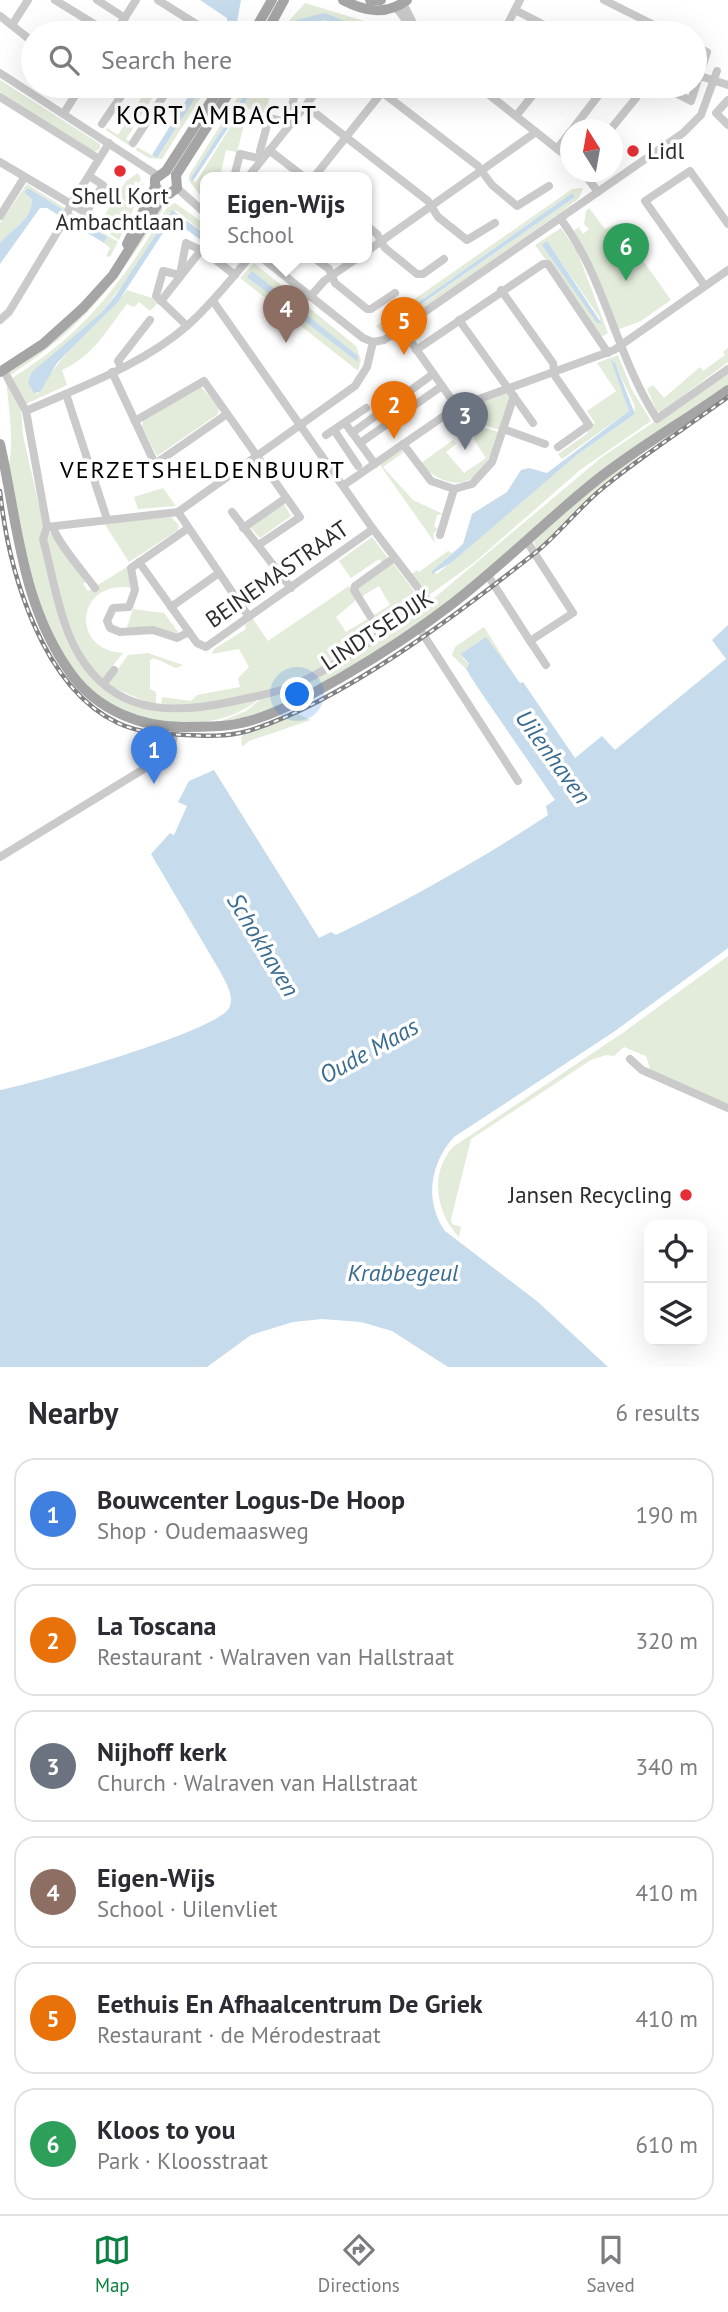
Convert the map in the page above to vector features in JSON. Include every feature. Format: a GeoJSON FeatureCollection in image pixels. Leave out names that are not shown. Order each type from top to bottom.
{"type":"FeatureCollection","features":[{"type":"Feature","properties":{"kind":"main road"},"geometry":{"type":"LineString","coordinates":[[260,21],[272,0]]}},
{"type":"Feature","properties":{"kind":"main road"},"geometry":{"type":"LineString","coordinates":[[273,21],[284,0]]}},
{"type":"Feature","properties":{"kind":"main road"},"geometry":{"type":"LineString","coordinates":[[343,0],[368,10],[402,3]]}},
{"type":"Feature","properties":{"kind":"main road"},"geometry":{"type":"LineString","coordinates":[[370,0],[381,0]]}},
{"type":"Feature","properties":{"kind":"main road"},"geometry":{"type":"LineString","coordinates":[[166,174],[214,98]]}},
{"type":"Feature","properties":{"kind":"main road"},"geometry":{"type":"LineString","coordinates":[[104,284],[155,187],[224,98]]}},
{"type":"Feature","properties":{"kind":"main road"},"geometry":{"type":"LineString","coordinates":[[2,369],[43,344],[83,308],[104,284],[127,255],[164,194],[177,188],[166,174]]}},
{"type":"Feature","properties":{"kind":"main road"},"geometry":{"type":"LineString","coordinates":[[155,187],[164,194]]}},
{"type":"Feature","properties":{"kind":"main road","name":"LINDTSEDIJK"},"geometry":{"type":"LineString","coordinates":[[0,444],[22,565],[39,613],[64,663],[85,690],[114,711],[146,723],[176,727],[229,726],[267,715],[328,685],[419,628],[610,470],[728,390]]}},
{"type":"Feature","properties":{"kind":"street"},"geometry":{"type":"LineString","coordinates":[[12,25],[28,0]]}},
{"type":"Feature","properties":{"kind":"street"},"geometry":{"type":"LineString","coordinates":[[55,0],[88,21]]}},
{"type":"Feature","properties":{"kind":"street"},"geometry":{"type":"LineString","coordinates":[[97,0],[125,18]]}},
{"type":"Feature","properties":{"kind":"street"},"geometry":{"type":"LineString","coordinates":[[123,21],[136,0]]}},
{"type":"Feature","properties":{"kind":"street"},"geometry":{"type":"LineString","coordinates":[[158,0],[191,21]]}},
{"type":"Feature","properties":{"kind":"street"},"geometry":{"type":"LineString","coordinates":[[509,21],[520,0]]}},
{"type":"Feature","properties":{"kind":"street"},"geometry":{"type":"LineString","coordinates":[[604,0],[646,21]]}},
{"type":"Feature","properties":{"kind":"street"},"geometry":{"type":"LineString","coordinates":[[402,3],[411,21]]}},
{"type":"Feature","properties":{"kind":"street"},"geometry":{"type":"LineString","coordinates":[[515,10],[537,21]]}},
{"type":"Feature","properties":{"kind":"street"},"geometry":{"type":"LineString","coordinates":[[0,16],[21,32]]}},
{"type":"Feature","properties":{"kind":"street"},"geometry":{"type":"LineString","coordinates":[[0,73],[21,86]]}},
{"type":"Feature","properties":{"kind":"street"},"geometry":{"type":"LineString","coordinates":[[707,76],[715,76],[728,85]]}},
{"type":"Feature","properties":{"kind":"street"},"geometry":{"type":"LineString","coordinates":[[268,263],[357,334],[373,342],[384,341],[691,126],[705,107],[715,76]]}},
{"type":"Feature","properties":{"kind":"street"},"geometry":{"type":"LineString","coordinates":[[0,97],[99,159]]}},
{"type":"Feature","properties":{"kind":"street"},"geometry":{"type":"LineString","coordinates":[[40,98],[109,143],[166,174]]}},
{"type":"Feature","properties":{"kind":"street"},"geometry":{"type":"LineString","coordinates":[[64,113],[73,98]]}},
{"type":"Feature","properties":{"kind":"street"},"geometry":{"type":"LineString","coordinates":[[102,124],[120,98]]}},
{"type":"Feature","properties":{"kind":"street"},"geometry":{"type":"LineString","coordinates":[[133,143],[160,98]]}},
{"type":"Feature","properties":{"kind":"street"},"geometry":{"type":"LineString","coordinates":[[291,123],[290,113],[294,98]]}},
{"type":"Feature","properties":{"kind":"street"},"geometry":{"type":"LineString","coordinates":[[252,172],[312,98]]}},
{"type":"Feature","properties":{"kind":"street"},"geometry":{"type":"LineString","coordinates":[[318,172],[374,98]]}},
{"type":"Feature","properties":{"kind":"street"},"geometry":{"type":"LineString","coordinates":[[393,98],[483,171],[492,185],[517,206],[549,186]]}},
{"type":"Feature","properties":{"kind":"street"},"geometry":{"type":"LineString","coordinates":[[493,98],[560,151]]}},
{"type":"Feature","properties":{"kind":"street"},"geometry":{"type":"LineString","coordinates":[[516,116],[530,98]]}},
{"type":"Feature","properties":{"kind":"street"},"geometry":{"type":"LineString","coordinates":[[580,119],[596,98]]}},
{"type":"Feature","properties":{"kind":"street"},"geometry":{"type":"LineString","coordinates":[[619,119],[636,98]]}},
{"type":"Feature","properties":{"kind":"street"},"geometry":{"type":"LineString","coordinates":[[728,100],[716,113],[728,125]]}},
{"type":"Feature","properties":{"kind":"street"},"geometry":{"type":"LineString","coordinates":[[306,106],[428,201],[431,207],[467,240],[495,223]]}},
{"type":"Feature","properties":{"kind":"street"},"geometry":{"type":"LineString","coordinates":[[262,159],[260,150],[269,118],[291,123]]}},
{"type":"Feature","properties":{"kind":"street"},"geometry":{"type":"LineString","coordinates":[[372,248],[536,132]]}},
{"type":"Feature","properties":{"kind":"street"},"geometry":{"type":"LineString","coordinates":[[0,320],[9,312],[109,143]]}},
{"type":"Feature","properties":{"kind":"street"},"geometry":{"type":"LineString","coordinates":[[557,149],[560,145]]}},
{"type":"Feature","properties":{"kind":"street"},"geometry":{"type":"LineString","coordinates":[[269,150],[298,172]]}},
{"type":"Feature","properties":{"kind":"street"},"geometry":{"type":"LineString","coordinates":[[235,172],[240,154],[262,159]]}},
{"type":"Feature","properties":{"kind":"street"},"geometry":{"type":"LineString","coordinates":[[0,162],[86,213],[103,185],[89,176]]}},
{"type":"Feature","properties":{"kind":"street"},"geometry":{"type":"LineString","coordinates":[[705,286],[645,201],[690,171],[728,224]]}},
{"type":"Feature","properties":{"kind":"street"},"geometry":{"type":"LineString","coordinates":[[0,216],[24,178]]}},
{"type":"Feature","properties":{"kind":"street"},"geometry":{"type":"LineString","coordinates":[[590,182],[598,192]]}},
{"type":"Feature","properties":{"kind":"street"},"geometry":{"type":"LineString","coordinates":[[177,188],[200,209]]}},
{"type":"Feature","properties":{"kind":"street"},"geometry":{"type":"LineString","coordinates":[[560,218],[579,245],[638,391],[657,419],[728,369]]}},
{"type":"Feature","properties":{"kind":"street"},"geometry":{"type":"LineString","coordinates":[[372,231],[385,248],[417,274],[423,274],[444,259]]}},
{"type":"Feature","properties":{"kind":"street"},"geometry":{"type":"LineString","coordinates":[[180,275],[186,243],[200,248]]}},
{"type":"Feature","properties":{"kind":"street"},"geometry":{"type":"LineString","coordinates":[[161,301],[200,254]]}},
{"type":"Feature","properties":{"kind":"street"},"geometry":{"type":"LineString","coordinates":[[220,263],[235,275]]}},
{"type":"Feature","properties":{"kind":"street"},"geometry":{"type":"LineString","coordinates":[[26,411],[112,372],[187,326],[213,301],[245,263]]}},
{"type":"Feature","properties":{"kind":"street"},"geometry":{"type":"LineString","coordinates":[[321,263],[329,269],[335,283],[366,309],[371,309],[395,293]]}},
{"type":"Feature","properties":{"kind":"street"},"geometry":{"type":"LineString","coordinates":[[310,297],[350,263]]}},
{"type":"Feature","properties":{"kind":"street"},"geometry":{"type":"LineString","coordinates":[[416,350],[501,290],[543,264],[548,264],[608,352]]}},
{"type":"Feature","properties":{"kind":"street"},"geometry":{"type":"LineString","coordinates":[[344,485],[457,407],[619,347],[728,270]]}},
{"type":"Feature","properties":{"kind":"street"},"geometry":{"type":"LineString","coordinates":[[180,275],[163,271],[156,296],[187,326]]}},
{"type":"Feature","properties":{"kind":"street"},"geometry":{"type":"LineString","coordinates":[[501,290],[553,363],[553,371],[589,425],[558,447]]}},
{"type":"Feature","properties":{"kind":"street"},"geometry":{"type":"LineString","coordinates":[[213,301],[301,424],[344,485],[373,529],[428,601],[362,647],[281,690],[191,710],[137,703],[104,683],[80,657],[65,624],[43,539],[51,528],[178,512],[257,456],[301,424],[360,382],[373,342]]}},
{"type":"Feature","properties":{"kind":"street"},"geometry":{"type":"LineString","coordinates":[[121,367],[118,361],[150,320]]}},
{"type":"Feature","properties":{"kind":"street"},"geometry":{"type":"LineString","coordinates":[[459,320],[533,423]]}},
{"type":"Feature","properties":{"kind":"street"},"geometry":{"type":"LineString","coordinates":[[402,329],[457,407]]}},
{"type":"Feature","properties":{"kind":"street"},"geometry":{"type":"LineString","coordinates":[[2,369],[26,411],[51,528],[95,588]]}},
{"type":"Feature","properties":{"kind":"street"},"geometry":{"type":"LineString","coordinates":[[112,372],[155,464],[227,414]]}},
{"type":"Feature","properties":{"kind":"street"},"geometry":{"type":"LineString","coordinates":[[342,443],[433,374]]}},
{"type":"Feature","properties":{"kind":"street"},"geometry":{"type":"LineString","coordinates":[[135,421],[204,381],[300,517],[260,544]]}},
{"type":"Feature","properties":{"kind":"street"},"geometry":{"type":"LineString","coordinates":[[360,443],[442,386]]}},
{"type":"Feature","properties":{"kind":"street"},"geometry":{"type":"LineString","coordinates":[[66,394],[107,519]]}},
{"type":"Feature","properties":{"kind":"street"},"geometry":{"type":"LineString","coordinates":[[403,444],[426,476],[441,486],[454,489],[472,484],[484,474],[492,462],[514,396]]}},
{"type":"Feature","properties":{"kind":"street"},"geometry":{"type":"LineString","coordinates":[[358,466],[342,443],[330,433],[366,408]]}},
{"type":"Feature","properties":{"kind":"street"},"geometry":{"type":"LineString","coordinates":[[345,423],[374,464]]}},
{"type":"Feature","properties":{"kind":"street"},"geometry":{"type":"LineString","coordinates":[[503,429],[545,444]]}},
{"type":"Feature","properties":{"kind":"street"},"geometry":{"type":"LineString","coordinates":[[440,535],[454,489]]}},
{"type":"Feature","properties":{"kind":"street"},"geometry":{"type":"LineString","coordinates":[[243,528],[286,498]]}},
{"type":"Feature","properties":{"kind":"street"},"geometry":{"type":"LineString","coordinates":[[178,512],[249,617]]}},
{"type":"Feature","properties":{"kind":"street"},"geometry":{"type":"LineString","coordinates":[[232,512],[243,528],[260,544],[291,588]]}},
{"type":"Feature","properties":{"kind":"street"},"geometry":{"type":"LineString","coordinates":[[139,562],[189,632],[177,639],[153,630],[120,632],[110,628],[107,621],[110,610],[129,607],[135,590],[130,570],[139,562],[187,529]]}},
{"type":"Feature","properties":{"kind":"street","name":"BEINEMASTRAAT"},"geometry":{"type":"LineString","coordinates":[[189,632],[201,646],[211,644],[373,529]]}},
{"type":"Feature","properties":{"kind":"street"},"geometry":{"type":"LineString","coordinates":[[526,540],[573,613],[530,641]]}},
{"type":"Feature","properties":{"kind":"street"},"geometry":{"type":"LineString","coordinates":[[370,616],[354,590],[394,558]]}},
{"type":"Feature","properties":{"kind":"street"},"geometry":{"type":"LineString","coordinates":[[171,607],[219,573]]}},
{"type":"Feature","properties":{"kind":"street"},"geometry":{"type":"LineString","coordinates":[[487,574],[546,665]]}},
{"type":"Feature","properties":{"kind":"street"},"geometry":{"type":"LineString","coordinates":[[419,628],[518,780]]}},
{"type":"Feature","properties":{"kind":"street"},"geometry":{"type":"LineString","coordinates":[[104,683],[114,670]]}},
{"type":"Feature","properties":{"kind":"street"},"geometry":{"type":"LineString","coordinates":[[0,857],[164,756],[172,745],[176,727]]}},
{"type":"Feature","properties":{"kind":"street"},"geometry":{"type":"LineString","coordinates":[[630,1059],[642,1070],[728,1108]]}},
{"type":"Feature","properties":{"kind":"green space"},"geometry":{"type":"Polygon","coordinates":[[[305,3],[364,21],[335,21],[316,17],[289,21],[305,3]]]}},
{"type":"Feature","properties":{"kind":"green space"},"geometry":{"type":"Polygon","coordinates":[[[0,80],[21,93],[21,98],[28,98],[100,144],[100,149],[94,152],[0,92],[0,80]]]}},
{"type":"Feature","properties":{"kind":"green space"},"geometry":{"type":"Polygon","coordinates":[[[141,98],[152,98],[126,139],[135,145],[133,148],[106,130],[107,128],[118,135],[141,98]]]}},
{"type":"Feature","properties":{"kind":"green space"},"geometry":{"type":"Polygon","coordinates":[[[195,98],[200,98],[162,159],[149,158],[136,150],[137,147],[157,158],[195,98]]]}},
{"type":"Feature","properties":{"kind":"green space"},"geometry":{"type":"Polygon","coordinates":[[[237,98],[242,98],[190,179],[196,182],[200,176],[200,195],[189,181],[189,175],[237,98]]]}},
{"type":"Feature","properties":{"kind":"green space"},"geometry":{"type":"Polygon","coordinates":[[[248,98],[269,98],[265,113],[248,109],[237,152],[226,150],[221,172],[202,172],[248,98]]]}},
{"type":"Feature","properties":{"kind":"green space"},"geometry":{"type":"Polygon","coordinates":[[[138,173],[141,179],[139,183],[135,181],[127,205],[143,182],[143,188],[119,240],[89,221],[91,219],[99,224],[126,181],[138,173]]]}},
{"type":"Feature","properties":{"kind":"green space"},"geometry":{"type":"Polygon","coordinates":[[[27,184],[118,242],[110,257],[106,256],[110,248],[104,243],[107,237],[28,188],[24,192],[32,199],[29,213],[0,243],[0,223],[27,184]]]}},
{"type":"Feature","properties":{"kind":"green space"},"geometry":{"type":"Polygon","coordinates":[[[583,188],[579,198],[564,210],[392,330],[383,333],[376,326],[572,189],[583,188]],[[572,193],[381,329],[384,331],[575,197],[572,193]]]}},
{"type":"Feature","properties":{"kind":"green space"},"geometry":{"type":"Polygon","coordinates":[[[175,203],[200,220],[200,230],[177,211],[170,212],[129,277],[100,314],[30,375],[36,394],[69,351],[127,290],[152,298],[158,303],[150,311],[139,302],[134,307],[127,304],[91,350],[62,370],[67,385],[26,404],[12,378],[62,342],[102,303],[168,206],[175,203]]]}},
{"type":"Feature","properties":{"kind":"green space"},"geometry":{"type":"Polygon","coordinates":[[[159,207],[163,209],[97,302],[59,340],[10,375],[8,372],[52,342],[85,311],[159,207]]]}},
{"type":"Feature","properties":{"kind":"green space"},"geometry":{"type":"Polygon","coordinates":[[[589,208],[605,229],[617,224],[671,300],[641,321],[617,330],[595,273],[574,230],[581,226],[579,228],[583,234],[589,229],[584,224],[589,208]]]}},
{"type":"Feature","properties":{"kind":"green space"},"geometry":{"type":"Polygon","coordinates":[[[561,228],[577,251],[608,333],[601,337],[535,245],[561,228]],[[547,242],[542,245],[599,325],[600,318],[547,242]]]}},
{"type":"Feature","properties":{"kind":"green space"},"geometry":{"type":"Polygon","coordinates":[[[254,263],[356,346],[361,360],[358,371],[240,278],[254,263]]]}},
{"type":"Feature","properties":{"kind":"green space"},"geometry":{"type":"Polygon","coordinates":[[[728,348],[728,362],[661,412],[657,412],[647,389],[653,385],[664,398],[700,367],[703,371],[725,355],[723,352],[728,348]]]}},
{"type":"Feature","properties":{"kind":"green space"},"geometry":{"type":"Polygon","coordinates":[[[618,355],[632,390],[651,421],[580,470],[475,562],[429,595],[412,574],[448,551],[452,553],[432,571],[437,574],[578,454],[634,415],[635,406],[613,360],[629,411],[562,459],[558,454],[588,433],[586,429],[595,423],[587,411],[616,391],[597,363],[618,355]]]}},
{"type":"Feature","properties":{"kind":"green space"},"geometry":{"type":"Polygon","coordinates":[[[728,372],[728,386],[406,633],[333,680],[295,699],[257,713],[219,722],[246,711],[263,697],[288,690],[426,605],[602,457],[728,372]]]}},
{"type":"Feature","properties":{"kind":"green space"},"geometry":{"type":"Polygon","coordinates":[[[6,380],[21,408],[23,435],[44,528],[40,536],[57,611],[91,674],[145,708],[176,713],[259,698],[254,703],[220,719],[196,723],[158,721],[127,712],[101,697],[80,677],[63,654],[49,627],[29,568],[9,476],[11,432],[6,380]]]}},
{"type":"Feature","properties":{"kind":"green space"},"geometry":{"type":"Polygon","coordinates":[[[201,387],[219,407],[218,414],[157,456],[142,427],[143,420],[201,387]]]}},
{"type":"Feature","properties":{"kind":"green space"},"geometry":{"type":"Polygon","coordinates":[[[508,392],[510,397],[500,430],[469,421],[462,409],[508,392]]]}},
{"type":"Feature","properties":{"kind":"green space"},"geometry":{"type":"Polygon","coordinates":[[[469,423],[499,432],[488,460],[473,478],[465,482],[447,481],[420,464],[453,440],[456,444],[446,452],[464,473],[486,458],[475,441],[469,423]]]}},
{"type":"Feature","properties":{"kind":"green space"},"geometry":{"type":"Polygon","coordinates":[[[680,431],[603,487],[537,550],[533,539],[604,478],[680,431]]]}},
{"type":"Feature","properties":{"kind":"green space"},"geometry":{"type":"Polygon","coordinates":[[[402,450],[404,452],[383,467],[413,500],[443,514],[437,515],[434,527],[438,529],[433,534],[435,543],[380,465],[402,450]]]}},
{"type":"Feature","properties":{"kind":"green space"},"geometry":{"type":"Polygon","coordinates":[[[163,488],[176,506],[138,509],[134,497],[163,488]]]}},
{"type":"Feature","properties":{"kind":"green space"},"geometry":{"type":"Polygon","coordinates":[[[284,504],[291,516],[260,538],[250,527],[284,504]]]}},
{"type":"Feature","properties":{"kind":"green space"},"geometry":{"type":"Polygon","coordinates":[[[171,517],[179,525],[178,530],[129,562],[104,523],[171,517]]]}},
{"type":"Feature","properties":{"kind":"green space"},"geometry":{"type":"Polygon","coordinates":[[[47,532],[53,533],[87,581],[83,584],[88,591],[130,565],[133,588],[114,588],[100,594],[91,603],[86,616],[87,628],[94,640],[106,649],[123,653],[103,678],[83,654],[73,633],[50,563],[47,532]]]}},
{"type":"Feature","properties":{"kind":"green space"},"geometry":{"type":"Polygon","coordinates":[[[372,537],[388,558],[383,563],[379,559],[351,578],[339,561],[372,537]]]}},
{"type":"Feature","properties":{"kind":"green space"},"geometry":{"type":"Polygon","coordinates":[[[393,563],[422,602],[340,658],[306,677],[257,695],[193,705],[161,706],[162,697],[191,701],[197,695],[240,687],[238,678],[249,667],[239,649],[212,654],[214,649],[246,629],[245,625],[253,619],[268,641],[349,586],[356,600],[336,617],[346,632],[390,605],[379,586],[361,597],[356,590],[393,563]]]}},
{"type":"Feature","properties":{"kind":"green space"},"geometry":{"type":"Polygon","coordinates":[[[133,609],[164,613],[181,636],[126,630],[133,609]]]}},
{"type":"Feature","properties":{"kind":"green space"},"geometry":{"type":"Polygon","coordinates":[[[484,627],[520,684],[462,657],[469,665],[466,669],[452,655],[455,647],[484,627]]]}},
{"type":"Feature","properties":{"kind":"green space"},"geometry":{"type":"Polygon","coordinates":[[[148,653],[183,665],[176,668],[154,658],[150,660],[150,689],[156,692],[156,706],[110,686],[109,682],[128,655],[148,653]]]}},
{"type":"Feature","properties":{"kind":"green space"},"geometry":{"type":"Polygon","coordinates":[[[296,713],[311,720],[249,741],[242,747],[241,738],[245,733],[296,713]]]}},
{"type":"Feature","properties":{"kind":"green space"},"geometry":{"type":"Polygon","coordinates":[[[728,956],[728,1104],[651,1072],[646,1056],[624,1047],[614,1056],[606,1055],[591,1060],[471,1139],[451,1219],[452,1224],[461,1227],[459,1237],[445,1216],[438,1193],[441,1169],[445,1157],[453,1147],[624,1032],[728,956]]]}},
{"type":"Feature","properties":{"kind":"water"},"geometry":{"type":"Polygon","coordinates":[[[200,0],[241,0],[237,21],[227,21],[227,18],[200,0]]]}},
{"type":"Feature","properties":{"kind":"water"},"geometry":{"type":"Polygon","coordinates":[[[325,13],[344,21],[295,21],[325,13]]]}},
{"type":"Feature","properties":{"kind":"water"},"geometry":{"type":"Polygon","coordinates":[[[188,98],[195,98],[157,158],[152,155],[188,98]]]}},
{"type":"Feature","properties":{"kind":"water"},"geometry":{"type":"Polygon","coordinates":[[[242,98],[248,98],[193,181],[190,179],[242,98]]]}},
{"type":"Feature","properties":{"kind":"water"},"geometry":{"type":"Polygon","coordinates":[[[28,188],[107,237],[104,243],[47,208],[40,208],[0,264],[0,243],[29,213],[32,199],[24,192],[28,188]]]}},
{"type":"Feature","properties":{"kind":"water"},"geometry":{"type":"Polygon","coordinates":[[[572,193],[575,197],[383,331],[381,329],[572,193]]]}},
{"type":"Feature","properties":{"kind":"water"},"geometry":{"type":"Polygon","coordinates":[[[172,210],[200,230],[200,239],[172,219],[118,302],[57,363],[40,392],[34,393],[28,383],[31,373],[100,314],[116,295],[172,210]]]}},
{"type":"Feature","properties":{"kind":"water"},"geometry":{"type":"Polygon","coordinates":[[[547,241],[602,324],[597,323],[542,245],[547,241]]]}},
{"type":"Feature","properties":{"kind":"water"},"geometry":{"type":"Polygon","coordinates":[[[252,271],[358,356],[358,362],[247,277],[252,271]]]}},
{"type":"Feature","properties":{"kind":"water"},"geometry":{"type":"Polygon","coordinates":[[[611,360],[615,363],[635,414],[578,454],[452,562],[432,574],[432,571],[463,544],[472,514],[507,492],[521,470],[529,468],[547,473],[629,411],[611,360]]]}},
{"type":"Feature","properties":{"kind":"water"},"geometry":{"type":"Polygon","coordinates":[[[728,625],[728,948],[615,1031],[454,1137],[440,1158],[433,1182],[434,1207],[445,1231],[538,1302],[608,1367],[448,1367],[392,1331],[361,1322],[322,1319],[293,1322],[251,1335],[207,1367],[0,1367],[0,1090],[123,1055],[193,1030],[217,1018],[231,1004],[229,990],[221,973],[151,854],[170,833],[174,835],[187,806],[178,802],[189,781],[214,770],[319,938],[331,932],[336,935],[497,848],[548,815],[546,806],[555,800],[478,688],[466,669],[469,664],[461,654],[486,637],[520,683],[523,682],[575,758],[602,736],[615,750],[726,659],[712,640],[728,625]]]}},
{"type":"Feature","properties":{"kind":"railway"},"geometry":{"type":"LineString","coordinates":[[0,491],[11,555],[33,623],[68,683],[91,706],[118,723],[134,729],[176,735],[232,734],[284,718],[322,700],[398,654],[535,553],[619,475],[728,397]]}},
{"type":"Feature","properties":{"kind":"place","name":"Lidl"},"geometry":{"type":"Point","coordinates":[633,151]}},
{"type":"Feature","properties":{"kind":"place","name":"Shell Kort Ambachtlaan"},"geometry":{"type":"Point","coordinates":[120,171]}},
{"type":"Feature","properties":{"kind":"place","name":"Kloos to you"},"geometry":{"type":"Point","coordinates":[626,281]}},
{"type":"Feature","properties":{"kind":"place","name":"Eigen-Wijs"},"geometry":{"type":"Point","coordinates":[286,343]}},
{"type":"Feature","properties":{"kind":"place","name":"Eethuis En Afhaalcentrum De Griek"},"geometry":{"type":"Point","coordinates":[404,355]}},
{"type":"Feature","properties":{"kind":"place","name":"La Toscana"},"geometry":{"type":"Point","coordinates":[394,439]}},
{"type":"Feature","properties":{"kind":"place","name":"Nijhoff kerk"},"geometry":{"type":"Point","coordinates":[465,450]}},
{"type":"Feature","properties":{"kind":"place","name":"Bouwcenter Logus-De Hoop"},"geometry":{"type":"Point","coordinates":[154,784]}},
{"type":"Feature","properties":{"kind":"place","name":"Jansen Recycling"},"geometry":{"type":"Point","coordinates":[686,1195]}},
{"type":"Feature","properties":{"kind":"district","name":"KORT AMBACHT"},"geometry":{"type":"Point","coordinates":[217,115]}},
{"type":"Feature","properties":{"kind":"district","name":"VERZETSHELDENBUURT"},"geometry":{"type":"Point","coordinates":[203,470]}},
{"type":"Feature","properties":{"kind":"water label","name":"Uilenhaven"},"geometry":{"type":"Point","coordinates":[553,757]}},
{"type":"Feature","properties":{"kind":"water label","name":"Schokhaven"},"geometry":{"type":"Point","coordinates":[263,945]}},
{"type":"Feature","properties":{"kind":"water label","name":"Oude Maas"},"geometry":{"type":"Point","coordinates":[369,1051]}},
{"type":"Feature","properties":{"kind":"water label","name":"Krabbegeul"},"geometry":{"type":"Point","coordinates":[403,1273]}}]}
